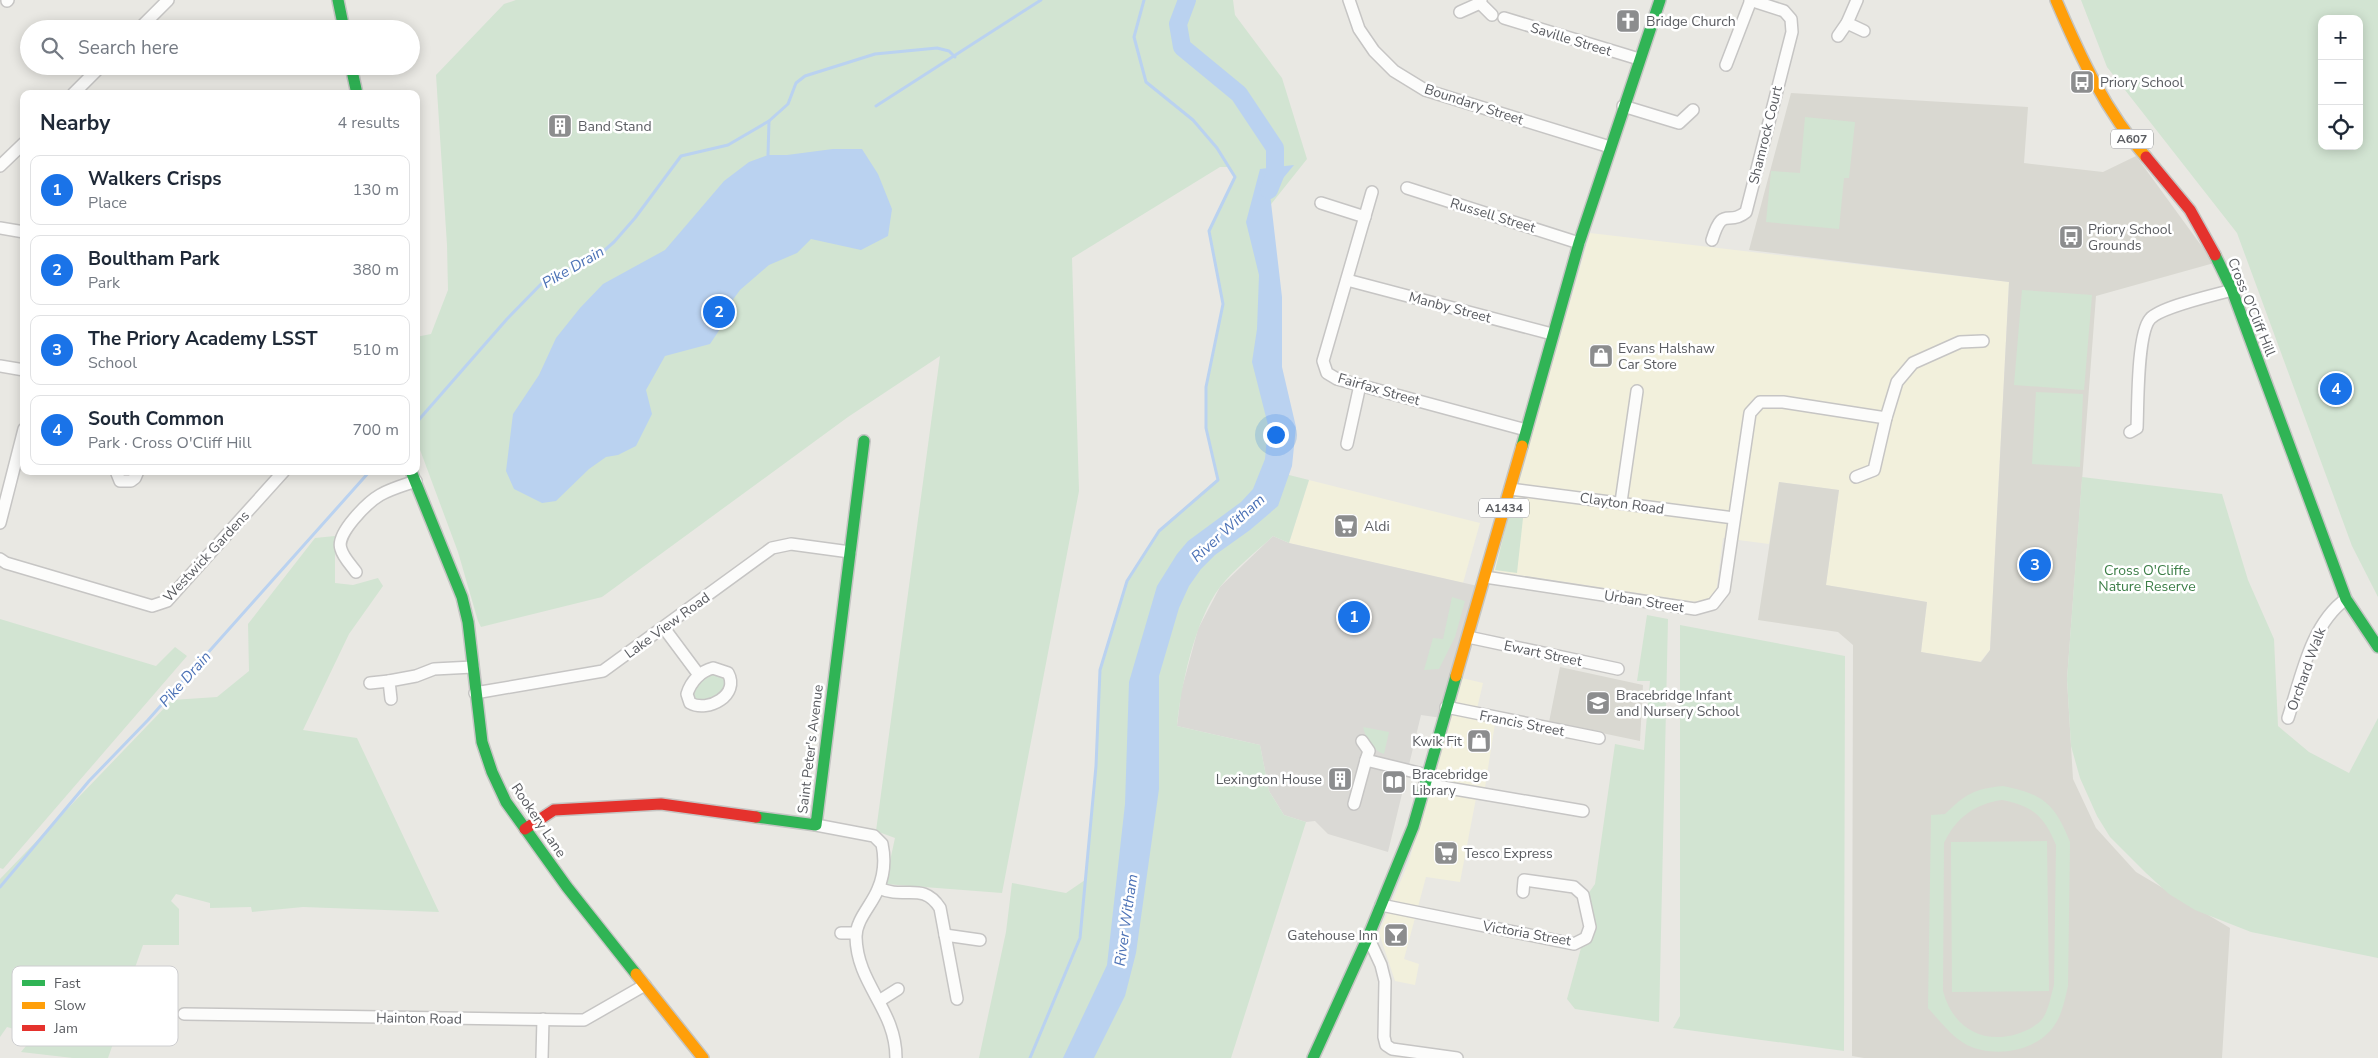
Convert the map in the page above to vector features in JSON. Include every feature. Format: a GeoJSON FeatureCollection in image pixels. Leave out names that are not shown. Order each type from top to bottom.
{"type":"FeatureCollection","features":[{"type":"Feature","properties":{"kind":"main road"},"geometry":{"type":"LineString","coordinates":[[338,0],[342,20]]}},
{"type":"Feature","properties":{"kind":"main road","name":"A1434"},"geometry":{"type":"LineString","coordinates":[[1313,1058],[1368,937],[1413,827],[1579,243],[1660,0]]}},
{"type":"Feature","properties":{"kind":"main road","name":"Cross O'Cliff Hill"},"geometry":{"type":"LineString","coordinates":[[2056,0],[2092,78],[2115,118],[2182,200],[2203,230],[2232,290],[2346,600],[2378,647]]}},
{"type":"Feature","properties":{"kind":"main road"},"geometry":{"type":"LineString","coordinates":[[353,75],[355,90]]}},
{"type":"Feature","properties":{"kind":"main road","name":"Saint Peter's Avenue"},"geometry":{"type":"LineString","coordinates":[[525,829],[554,810],[661,804],[816,825],[864,441]]}},
{"type":"Feature","properties":{"kind":"main road","name":"Rookery Lane"},"geometry":{"type":"LineString","coordinates":[[414,476],[462,597],[468,622],[482,742],[492,772],[506,802],[645,986],[703,1058]]}},
{"type":"Feature","properties":{"kind":"street"},"geometry":{"type":"LineString","coordinates":[[148,20],[168,0]]}},
{"type":"Feature","properties":{"kind":"street","name":"Boundary Street"},"geometry":{"type":"LineString","coordinates":[[1349,0],[1359,29],[1374,51],[1394,71],[1425,90],[1610,147]]}},
{"type":"Feature","properties":{"kind":"street"},"geometry":{"type":"LineString","coordinates":[[1726,65],[1750,0]]}},
{"type":"Feature","properties":{"kind":"street","name":"Shamrock Court"},"geometry":{"type":"LineString","coordinates":[[1712,240],[1717,224],[1721,220],[1725,217],[1741,216],[1746,212],[1792,32],[1791,19],[1784,11],[1750,0]]}},
{"type":"Feature","properties":{"kind":"street"},"geometry":{"type":"LineString","coordinates":[[1838,36],[1847,24],[1856,0]]}},
{"type":"Feature","properties":{"kind":"street"},"geometry":{"type":"LineString","coordinates":[[1460,12],[1481,2],[1492,15]]}},
{"type":"Feature","properties":{"kind":"street","name":"Saville Street"},"geometry":{"type":"LineString","coordinates":[[1504,18],[1639,59]]}},
{"type":"Feature","properties":{"kind":"street"},"geometry":{"type":"LineString","coordinates":[[1847,24],[1864,31]]}},
{"type":"Feature","properties":{"kind":"street"},"geometry":{"type":"LineString","coordinates":[[77,90],[92,75]]}},
{"type":"Feature","properties":{"kind":"street"},"geometry":{"type":"LineString","coordinates":[[1624,106],[1679,123]]}},
{"type":"Feature","properties":{"kind":"street"},"geometry":{"type":"LineString","coordinates":[[1676,135],[1679,123],[1693,110]]}},
{"type":"Feature","properties":{"kind":"street"},"geometry":{"type":"LineString","coordinates":[[0,166],[20,147]]}},
{"type":"Feature","properties":{"kind":"street","name":"Russell Street"},"geometry":{"type":"LineString","coordinates":[[1407,188],[1579,243]]}},
{"type":"Feature","properties":{"kind":"street","name":"Fairfax Street"},"geometry":{"type":"LineString","coordinates":[[1372,192],[1323,361],[1327,373],[1336,379],[1526,430]]}},
{"type":"Feature","properties":{"kind":"street"},"geometry":{"type":"LineString","coordinates":[[1321,203],[1364,218]]}},
{"type":"Feature","properties":{"kind":"street"},"geometry":{"type":"LineString","coordinates":[[0,228],[20,231]]}},
{"type":"Feature","properties":{"kind":"street","name":"Manby Street"},"geometry":{"type":"LineString","coordinates":[[1347,280],[1552,334]]}},
{"type":"Feature","properties":{"kind":"street"},"geometry":{"type":"LineString","coordinates":[[2130,432],[2137,428],[2142,333],[2150,319],[2161,311],[2232,290]]}},
{"type":"Feature","properties":{"kind":"street"},"geometry":{"type":"LineString","coordinates":[[1856,477],[1874,470],[1886,418],[1898,382],[1913,363],[1960,342],[1983,341]]}},
{"type":"Feature","properties":{"kind":"street"},"geometry":{"type":"LineString","coordinates":[[0,366],[20,369]]}},
{"type":"Feature","properties":{"kind":"street"},"geometry":{"type":"LineString","coordinates":[[1347,444],[1360,385]]}},
{"type":"Feature","properties":{"kind":"street"},"geometry":{"type":"LineString","coordinates":[[1621,502],[1637,390]]}},
{"type":"Feature","properties":{"kind":"street","name":"Urban Street"},"geometry":{"type":"LineString","coordinates":[[1485,577],[1695,609],[1713,604],[1724,590],[1750,413],[1760,402],[1783,402],[1886,418]]}},
{"type":"Feature","properties":{"kind":"street"},"geometry":{"type":"LineString","coordinates":[[0,523],[20,445]]}},
{"type":"Feature","properties":{"kind":"street"},"geometry":{"type":"LineString","coordinates":[[118,475],[120,481],[126,482],[135,478],[136,475]]}},
{"type":"Feature","properties":{"kind":"street","name":"Westwick Gardens"},"geometry":{"type":"LineString","coordinates":[[0,559],[6,563],[152,606],[161,605],[167,601],[280,475]]}},
{"type":"Feature","properties":{"kind":"street"},"geometry":{"type":"LineString","coordinates":[[356,572],[340,548],[340,540],[346,528],[372,500],[414,476]]}},
{"type":"Feature","properties":{"kind":"street","name":"Clayton Road"},"geometry":{"type":"LineString","coordinates":[[1510,489],[1734,518]]}},
{"type":"Feature","properties":{"kind":"street","name":"Lake View Road"},"geometry":{"type":"LineString","coordinates":[[475,693],[603,671],[772,548],[792,544],[850,552]]}},
{"type":"Feature","properties":{"kind":"street","name":"Orchard Walk"},"geometry":{"type":"LineString","coordinates":[[2288,718],[2322,624],[2332,609],[2346,600]]}},
{"type":"Feature","properties":{"kind":"street"},"geometry":{"type":"LineString","coordinates":[[664,628],[699,675]]}},
{"type":"Feature","properties":{"kind":"street","name":"Ewart Street"},"geometry":{"type":"LineString","coordinates":[[1468,637],[1618,669]]}},
{"type":"Feature","properties":{"kind":"street"},"geometry":{"type":"LineString","coordinates":[[370,683],[416,676],[434,669],[473,666]]}},
{"type":"Feature","properties":{"kind":"street"},"geometry":{"type":"LineString","coordinates":[[389,681],[391,699]]}},
{"type":"Feature","properties":{"kind":"street","name":"Francis Street"},"geometry":{"type":"LineString","coordinates":[[1446,707],[1599,738]]}},
{"type":"Feature","properties":{"kind":"street"},"geometry":{"type":"LineString","coordinates":[[1354,804],[1369,751],[1362,741]]}},
{"type":"Feature","properties":{"kind":"street"},"geometry":{"type":"LineString","coordinates":[[1366,760],[1426,779],[1583,811]]}},
{"type":"Feature","properties":{"kind":"street"},"geometry":{"type":"LineString","coordinates":[[816,825],[874,836],[879,839],[884,852],[879,888],[861,919],[856,933],[861,967],[880,1001],[894,1032],[896,1058]]}},
{"type":"Feature","properties":{"kind":"street","name":"Victoria Street"},"geometry":{"type":"LineString","coordinates":[[1381,905],[1574,944],[1586,938],[1590,927],[1583,895],[1574,887],[1524,880],[1523,892]]}},
{"type":"Feature","properties":{"kind":"street"},"geometry":{"type":"LineString","coordinates":[[879,888],[895,894],[917,892],[929,895],[940,908],[957,999]]}},
{"type":"Feature","properties":{"kind":"street"},"geometry":{"type":"LineString","coordinates":[[841,933],[856,933]]}},
{"type":"Feature","properties":{"kind":"street"},"geometry":{"type":"LineString","coordinates":[[945,936],[980,940]]}},
{"type":"Feature","properties":{"kind":"street"},"geometry":{"type":"LineString","coordinates":[[1368,937],[1386,981],[1384,1037],[1386,1046],[1392,1050],[1455,1058]]}},
{"type":"Feature","properties":{"kind":"street","name":"Hainton Road"},"geometry":{"type":"LineString","coordinates":[[184,1014],[584,1020],[645,986]]}},
{"type":"Feature","properties":{"kind":"street"},"geometry":{"type":"LineString","coordinates":[[880,1001],[898,989]]}},
{"type":"Feature","properties":{"kind":"street"},"geometry":{"type":"LineString","coordinates":[[542,1058],[543,1019]]}},
{"type":"Feature","properties":{"kind":"shaded area"},"geometry":{"type":"Polygon","coordinates":[[[1791,93],[2028,107],[2024,163],[2103,172],[2136,156],[2214,263],[2096,296],[2067,679],[2073,779],[2096,828],[2136,872],[2230,928],[2222,1058],[1864,1058],[1852,1056],[1853,645],[1838,632],[1758,620],[1779,482],[1839,490],[1826,585],[1927,602],[1921,652],[1981,662],[1990,650],[2009,282],[1749,250],[1791,93]]]}},
{"type":"Feature","properties":{"kind":"shaded area"},"geometry":{"type":"Polygon","coordinates":[[[1590,233],[2009,282],[1990,650],[1980,662],[1921,652],[1927,602],[1826,585],[1839,490],[1779,482],[1769,544],[1723,538],[1716,594],[1710,604],[1492,571],[1590,233]]]}},
{"type":"Feature","properties":{"kind":"shaded area"},"geometry":{"type":"Polygon","coordinates":[[[1309,480],[1480,523],[1463,583],[1289,543],[1309,480]]]}},
{"type":"Feature","properties":{"kind":"shaded area"},"geometry":{"type":"Polygon","coordinates":[[[1273,536],[1289,543],[1482,587],[1442,718],[1421,715],[1388,852],[1328,834],[1315,821],[1306,822],[1284,815],[1269,791],[1260,745],[1177,726],[1181,692],[1198,629],[1220,587],[1273,536]]]}},
{"type":"Feature","properties":{"kind":"shaded area","name":"Bracebridge Infant and Nursery School"},"geometry":{"type":"Polygon","coordinates":[[[1560,667],[1643,685],[1640,741],[1549,722],[1560,667]]]}},
{"type":"Feature","properties":{"kind":"shaded area"},"geometry":{"type":"Polygon","coordinates":[[[1462,678],[1483,683],[1476,713],[1496,717],[1484,794],[1477,793],[1460,882],[1426,877],[1404,959],[1419,964],[1415,985],[1395,981],[1379,933],[1409,861],[1462,678]]]}},
{"type":"Feature","properties":{"kind":"green space"},"geometry":{"type":"Polygon","coordinates":[[[516,0],[1233,0],[1235,15],[1282,78],[1307,159],[1256,223],[1277,472],[1309,480],[1289,543],[1273,536],[1232,573],[1211,601],[1196,635],[1179,710],[1177,726],[1260,745],[1269,791],[1284,815],[1306,822],[1231,1058],[979,1058],[1006,932],[1012,883],[1066,893],[1085,880],[1096,766],[1100,670],[1127,581],[1159,531],[1218,480],[1206,428],[1206,387],[1223,304],[1209,231],[1235,177],[1228,167],[1220,167],[1072,258],[1079,491],[1002,893],[885,884],[895,838],[876,831],[940,356],[848,417],[602,597],[481,627],[478,621],[458,552],[420,450],[420,336],[431,334],[448,290],[447,245],[436,75],[504,4],[516,0]]]}},
{"type":"Feature","properties":{"kind":"green space"},"geometry":{"type":"Polygon","coordinates":[[[2081,0],[2378,0],[2378,597],[2352,546],[2237,233],[2107,67],[2081,0]]]}},
{"type":"Feature","properties":{"kind":"green space"},"geometry":{"type":"Polygon","coordinates":[[[1805,117],[1855,122],[1849,178],[1844,178],[1839,229],[1766,222],[1771,171],[1800,173],[1805,117]]]}},
{"type":"Feature","properties":{"kind":"green space"},"geometry":{"type":"Polygon","coordinates":[[[2022,290],[2092,295],[2084,390],[2014,385],[2022,290]]]}},
{"type":"Feature","properties":{"kind":"green space"},"geometry":{"type":"Polygon","coordinates":[[[2036,392],[2083,394],[2080,467],[2032,464],[2036,392]]]}},
{"type":"Feature","properties":{"kind":"green space","name":"Cross O'Cliffe Nature Reserve"},"geometry":{"type":"Polygon","coordinates":[[[2082,477],[2222,494],[2248,580],[2274,639],[2278,726],[2309,752],[2349,773],[2378,718],[2378,958],[2251,932],[2195,910],[2169,894],[2146,873],[2110,837],[2097,816],[2080,778],[2071,746],[2067,679],[2082,477]]]}},
{"type":"Feature","properties":{"kind":"green space"},"geometry":{"type":"Polygon","coordinates":[[[1525,500],[1517,573],[1495,570],[1511,506],[1525,500]]]}},
{"type":"Feature","properties":{"kind":"green space"},"geometry":{"type":"Polygon","coordinates":[[[335,536],[335,583],[353,585],[378,578],[383,586],[349,634],[303,730],[357,738],[439,912],[303,907],[252,912],[251,907],[210,908],[210,903],[176,894],[171,901],[179,909],[179,945],[143,945],[136,966],[12,966],[12,1028],[7,1027],[0,1037],[0,879],[172,700],[217,697],[249,671],[248,624],[315,538],[335,536]]]}},
{"type":"Feature","properties":{"kind":"green space"},"geometry":{"type":"Polygon","coordinates":[[[1452,597],[1465,601],[1455,637],[1439,669],[1424,670],[1433,638],[1443,639],[1452,597]]]}},
{"type":"Feature","properties":{"kind":"green space"},"geometry":{"type":"Polygon","coordinates":[[[1647,615],[1668,619],[1659,1022],[1575,1009],[1567,999],[1581,948],[1586,942],[1588,894],[1595,884],[1615,744],[1644,750],[1650,681],[1637,681],[1647,615]]]}},
{"type":"Feature","properties":{"kind":"green space"},"geometry":{"type":"Polygon","coordinates":[[[0,619],[156,666],[175,647],[187,656],[3,869],[0,868],[0,619]]]}},
{"type":"Feature","properties":{"kind":"green space"},"geometry":{"type":"Polygon","coordinates":[[[1680,625],[1845,656],[1844,1051],[1673,1028],[1680,1016],[1680,625]]]}},
{"type":"Feature","properties":{"kind":"green space"},"geometry":{"type":"Polygon","coordinates":[[[714,673],[722,673],[727,686],[715,698],[696,702],[694,697],[695,688],[701,681],[714,673]]]}},
{"type":"Feature","properties":{"kind":"green space"},"geometry":{"type":"Polygon","coordinates":[[[1363,727],[1389,732],[1384,754],[1370,744],[1363,727]]]}},
{"type":"Feature","properties":{"kind":"green space"},"geometry":{"type":"Polygon","coordinates":[[[2003,786],[2028,793],[2046,803],[2059,818],[2070,842],[2068,986],[2063,1007],[2057,1022],[2037,1042],[2026,1047],[2002,1052],[1978,1049],[1967,1045],[1951,1033],[1928,1008],[1931,815],[1945,814],[1965,797],[1977,791],[2003,786]],[[2002,800],[1975,809],[1960,819],[1944,843],[1943,991],[1953,1014],[1961,1023],[1970,1030],[1992,1037],[2017,1034],[2028,1030],[2038,1023],[2047,1010],[2054,985],[2056,845],[2047,827],[2036,814],[2030,809],[2002,800]]]}},
{"type":"Feature","properties":{"kind":"green space"},"geometry":{"type":"Polygon","coordinates":[[[2047,841],[2049,991],[1952,992],[1951,842],[2047,841]]]}},
{"type":"Feature","properties":{"kind":"green space"},"geometry":{"type":"Polygon","coordinates":[[[26,1046],[112,1046],[108,1058],[73,1058],[21,1052],[26,1046]]]}},
{"type":"Feature","properties":{"kind":"water"},"geometry":{"type":"Polygon","coordinates":[[[833,149],[862,149],[878,174],[892,209],[888,236],[861,250],[811,239],[797,253],[769,265],[740,290],[724,312],[720,329],[710,344],[665,356],[646,390],[652,414],[636,446],[618,455],[606,457],[589,469],[556,501],[542,503],[514,489],[506,471],[513,414],[539,375],[556,338],[580,308],[603,284],[665,250],[724,181],[749,162],[768,155],[787,155],[833,149]]]}},
{"type":"Feature","properties":{"kind":"water"},"geometry":{"type":"Polygon","coordinates":[[[1294,165],[1270,194],[1282,297],[1282,367],[1296,427],[1292,466],[1278,506],[1250,530],[1215,555],[1201,569],[1189,586],[1179,608],[1159,676],[1159,789],[1136,953],[1125,996],[1094,1058],[1063,1058],[1107,965],[1125,804],[1129,682],[1157,586],[1177,554],[1188,541],[1241,502],[1253,489],[1265,459],[1268,425],[1252,362],[1257,329],[1259,275],[1246,222],[1260,169],[1294,165]]]}},
{"type":"Feature","properties":{"kind":"waterway"},"geometry":{"type":"LineString","coordinates":[[876,106],[1041,0]]}},
{"type":"Feature","properties":{"kind":"waterway"},"geometry":{"type":"LineString","coordinates":[[1030,1058],[1080,938],[1096,766],[1100,670],[1127,581],[1159,531],[1218,480],[1206,428],[1206,387],[1223,304],[1209,231],[1235,177],[1217,148],[1193,120],[1146,82],[1134,37],[1144,0]]}},
{"type":"Feature","properties":{"kind":"waterway","name":"River Witham"},"geometry":{"type":"LineString","coordinates":[[1187,0],[1178,24],[1182,47],[1239,94],[1275,148],[1275,175],[1269,190]]}},
{"type":"Feature","properties":{"kind":"waterway"},"geometry":{"type":"LineString","coordinates":[[768,155],[769,121],[788,104],[796,83],[805,76],[875,54],[937,48],[949,51],[955,57]]}},
{"type":"Feature","properties":{"kind":"waterway","name":"Pike Drain"},"geometry":{"type":"LineString","coordinates":[[420,418],[507,319],[545,280],[598,256],[614,242],[635,218],[681,156],[728,145],[769,121]]}},
{"type":"Feature","properties":{"kind":"waterway","name":"Pike Drain"},"geometry":{"type":"LineString","coordinates":[[0,887],[89,781],[148,720],[366,475]]}},
{"type":"Feature","properties":{"kind":"traffic: fast"},"geometry":{"type":"LineString","coordinates":[[338,0],[342,20]]}},
{"type":"Feature","properties":{"kind":"traffic: fast"},"geometry":{"type":"LineString","coordinates":[[1522,446],[1579,243],[1660,0]]}},
{"type":"Feature","properties":{"kind":"traffic: fast"},"geometry":{"type":"LineString","coordinates":[[353,75],[356,90]]}},
{"type":"Feature","properties":{"kind":"traffic: fast"},"geometry":{"type":"LineString","coordinates":[[2215,255],[2232,290],[2346,599],[2378,647]]}},
{"type":"Feature","properties":{"kind":"traffic: fast"},"geometry":{"type":"LineString","coordinates":[[756,817],[816,825],[864,441]]}},
{"type":"Feature","properties":{"kind":"traffic: fast"},"geometry":{"type":"LineString","coordinates":[[413,475],[462,597],[468,622],[482,742],[492,772],[506,802],[567,887],[636,974]]}},
{"type":"Feature","properties":{"kind":"traffic: fast"},"geometry":{"type":"LineString","coordinates":[[1313,1058],[1368,937],[1413,827],[1456,676]]}},
{"type":"Feature","properties":{"kind":"traffic: slow"},"geometry":{"type":"LineString","coordinates":[[2056,0],[2074,42],[2106,102],[2131,139],[2146,157]]}},
{"type":"Feature","properties":{"kind":"traffic: slow"},"geometry":{"type":"LineString","coordinates":[[1456,676],[1522,446]]}},
{"type":"Feature","properties":{"kind":"traffic: slow"},"geometry":{"type":"LineString","coordinates":[[636,974],[703,1058]]}},
{"type":"Feature","properties":{"kind":"traffic: jam"},"geometry":{"type":"LineString","coordinates":[[2146,157],[2190,210],[2215,255]]}},
{"type":"Feature","properties":{"kind":"traffic: jam"},"geometry":{"type":"LineString","coordinates":[[525,829],[554,810],[661,804],[756,817]]}},
{"type":"Feature","properties":{"kind":"place","name":"Bridge Church"},"geometry":{"type":"Point","coordinates":[1628,21]}},
{"type":"Feature","properties":{"kind":"place","name":"Priory School"},"geometry":{"type":"Point","coordinates":[2082,82]}},
{"type":"Feature","properties":{"kind":"place","name":"Band Stand"},"geometry":{"type":"Point","coordinates":[560,126]}},
{"type":"Feature","properties":{"kind":"place","name":"Priory School Grounds"},"geometry":{"type":"Point","coordinates":[2071,237]}},
{"type":"Feature","properties":{"kind":"place","name":"Boultham Park"},"geometry":{"type":"Point","coordinates":[719,312]}},
{"type":"Feature","properties":{"kind":"place","name":"Evans Halshaw Car Store"},"geometry":{"type":"Point","coordinates":[1601,356]}},
{"type":"Feature","properties":{"kind":"place","name":"South Common"},"geometry":{"type":"Point","coordinates":[2336,389]}},
{"type":"Feature","properties":{"kind":"place","name":"Aldi"},"geometry":{"type":"Point","coordinates":[1346,526]}},
{"type":"Feature","properties":{"kind":"place","name":"The Priory Academy LSST"},"geometry":{"type":"Point","coordinates":[2035,565]}},
{"type":"Feature","properties":{"kind":"place","name":"Walkers Crisps"},"geometry":{"type":"Point","coordinates":[1354,617]}},
{"type":"Feature","properties":{"kind":"place","name":"Bracebridge Infant and Nursery School"},"geometry":{"type":"Point","coordinates":[1598,703]}},
{"type":"Feature","properties":{"kind":"place","name":"Kwik Fit"},"geometry":{"type":"Point","coordinates":[1479,741]}},
{"type":"Feature","properties":{"kind":"place","name":"Lexington House"},"geometry":{"type":"Point","coordinates":[1340,779]}},
{"type":"Feature","properties":{"kind":"place","name":"Bracebridge Library"},"geometry":{"type":"Point","coordinates":[1394,782]}},
{"type":"Feature","properties":{"kind":"place","name":"Tesco Express"},"geometry":{"type":"Point","coordinates":[1446,853]}},
{"type":"Feature","properties":{"kind":"place","name":"Gatehouse Inn"},"geometry":{"type":"Point","coordinates":[1396,935]}}]}
